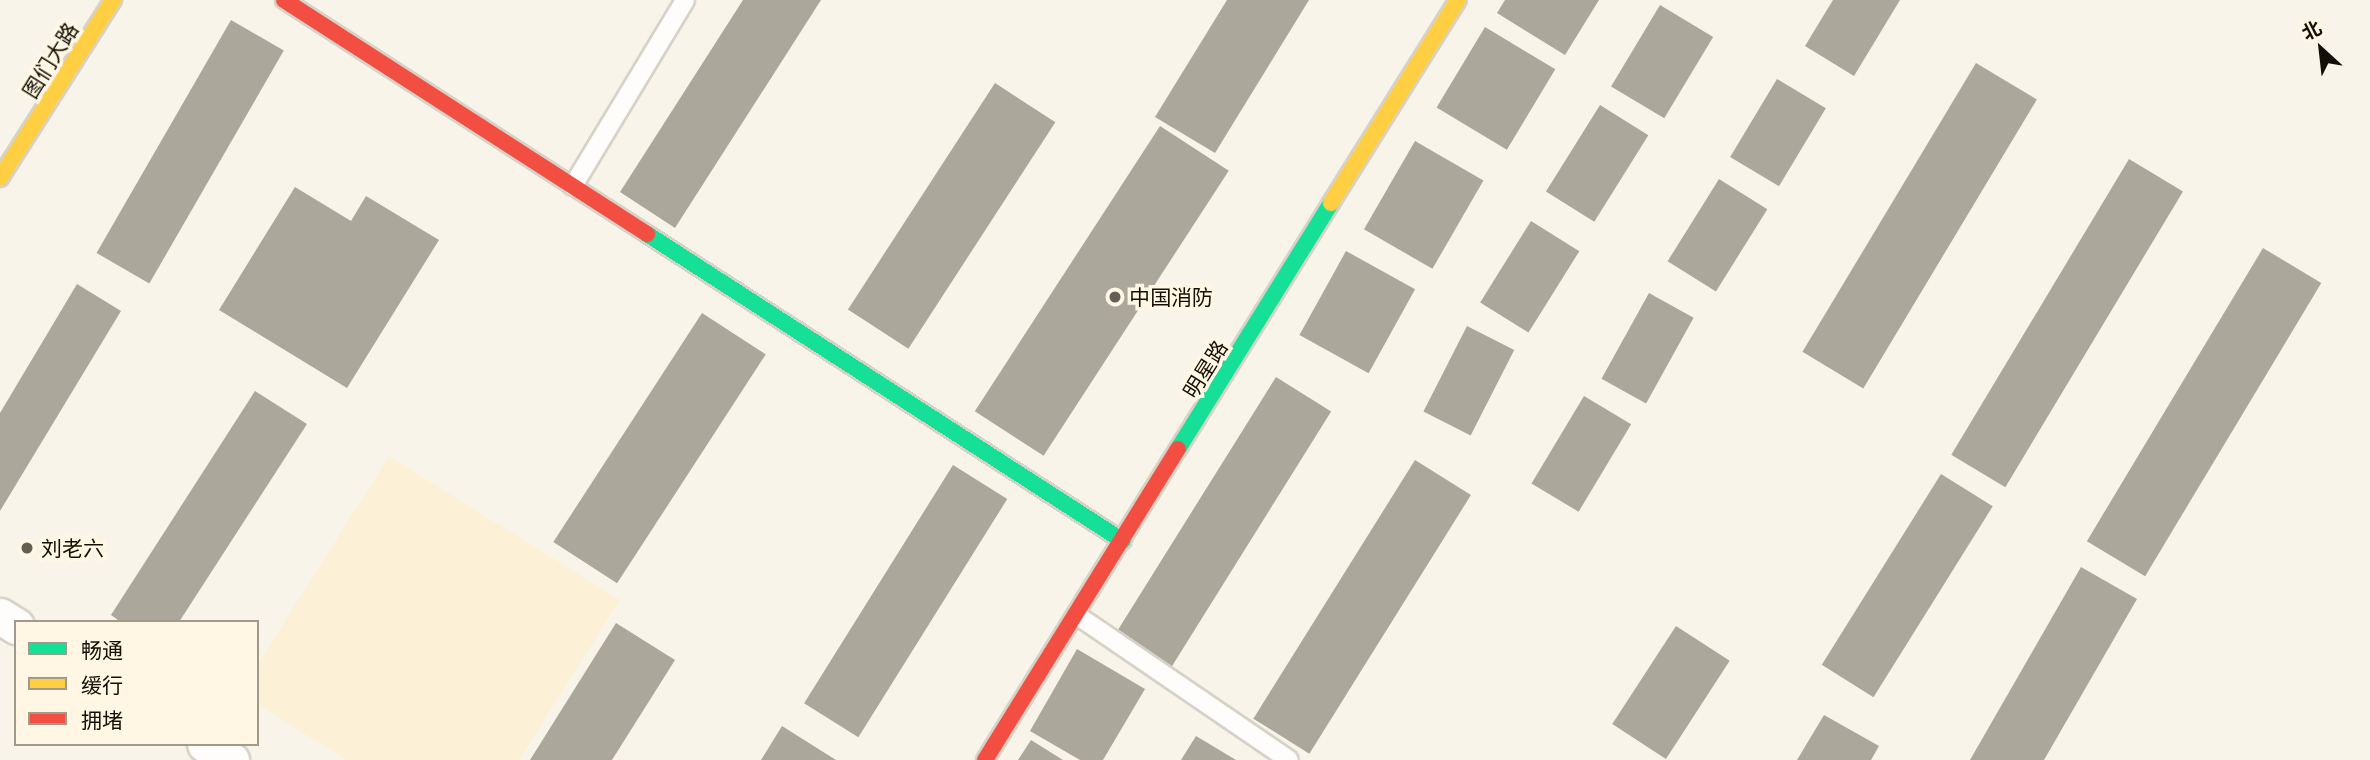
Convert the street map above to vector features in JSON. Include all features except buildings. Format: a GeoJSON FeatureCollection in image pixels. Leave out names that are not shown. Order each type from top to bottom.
{"type":"FeatureCollection","features":[{"type":"Feature","properties":{"kind":"street","name":"图们大路"},"geometry":{"type":"LineString","coordinates":[[0,178],[113,0]]}},
{"type":"Feature","properties":{"kind":"street"},"geometry":{"type":"LineString","coordinates":[[284,0],[1123,541]]}},
{"type":"Feature","properties":{"kind":"street","name":"明星路"},"geometry":{"type":"LineString","coordinates":[[985,760],[1078,616],[1458,0]]}},
{"type":"Feature","properties":{"kind":"street"},"geometry":{"type":"LineString","coordinates":[[208,746],[230,760]]}},
{"type":"Feature","properties":{"kind":"lane"},"geometry":{"type":"LineString","coordinates":[[573,186],[685,0]]}},
{"type":"Feature","properties":{"kind":"lane"},"geometry":{"type":"LineString","coordinates":[[1078,616],[1289,760]]}},
{"type":"Feature","properties":{"kind":"shaded area"},"geometry":{"type":"Polygon","coordinates":[[[389,456],[620,600],[519,760],[346,760],[259,705],[259,662],[389,456]]]}},
{"type":"Feature","properties":{"kind":"traffic: fast"},"geometry":{"type":"LineString","coordinates":[[1178,449],[1331,203]]}},
{"type":"Feature","properties":{"kind":"traffic: fast"},"geometry":{"type":"LineString","coordinates":[[647,234],[1123,541]]}},
{"type":"Feature","properties":{"kind":"traffic: slow"},"geometry":{"type":"LineString","coordinates":[[0,178],[113,0]]}},
{"type":"Feature","properties":{"kind":"traffic: slow"},"geometry":{"type":"LineString","coordinates":[[1331,203],[1458,0]]}},
{"type":"Feature","properties":{"kind":"traffic: jam"},"geometry":{"type":"LineString","coordinates":[[284,0],[647,234]]}},
{"type":"Feature","properties":{"kind":"traffic: jam"},"geometry":{"type":"LineString","coordinates":[[985,760],[1178,449]]}},
{"type":"Feature","properties":{"kind":"place","name":"中国消防"},"geometry":{"type":"Point","coordinates":[1115,297]}},
{"type":"Feature","properties":{"kind":"place","name":"刘老六"},"geometry":{"type":"Point","coordinates":[27,548]}}]}
